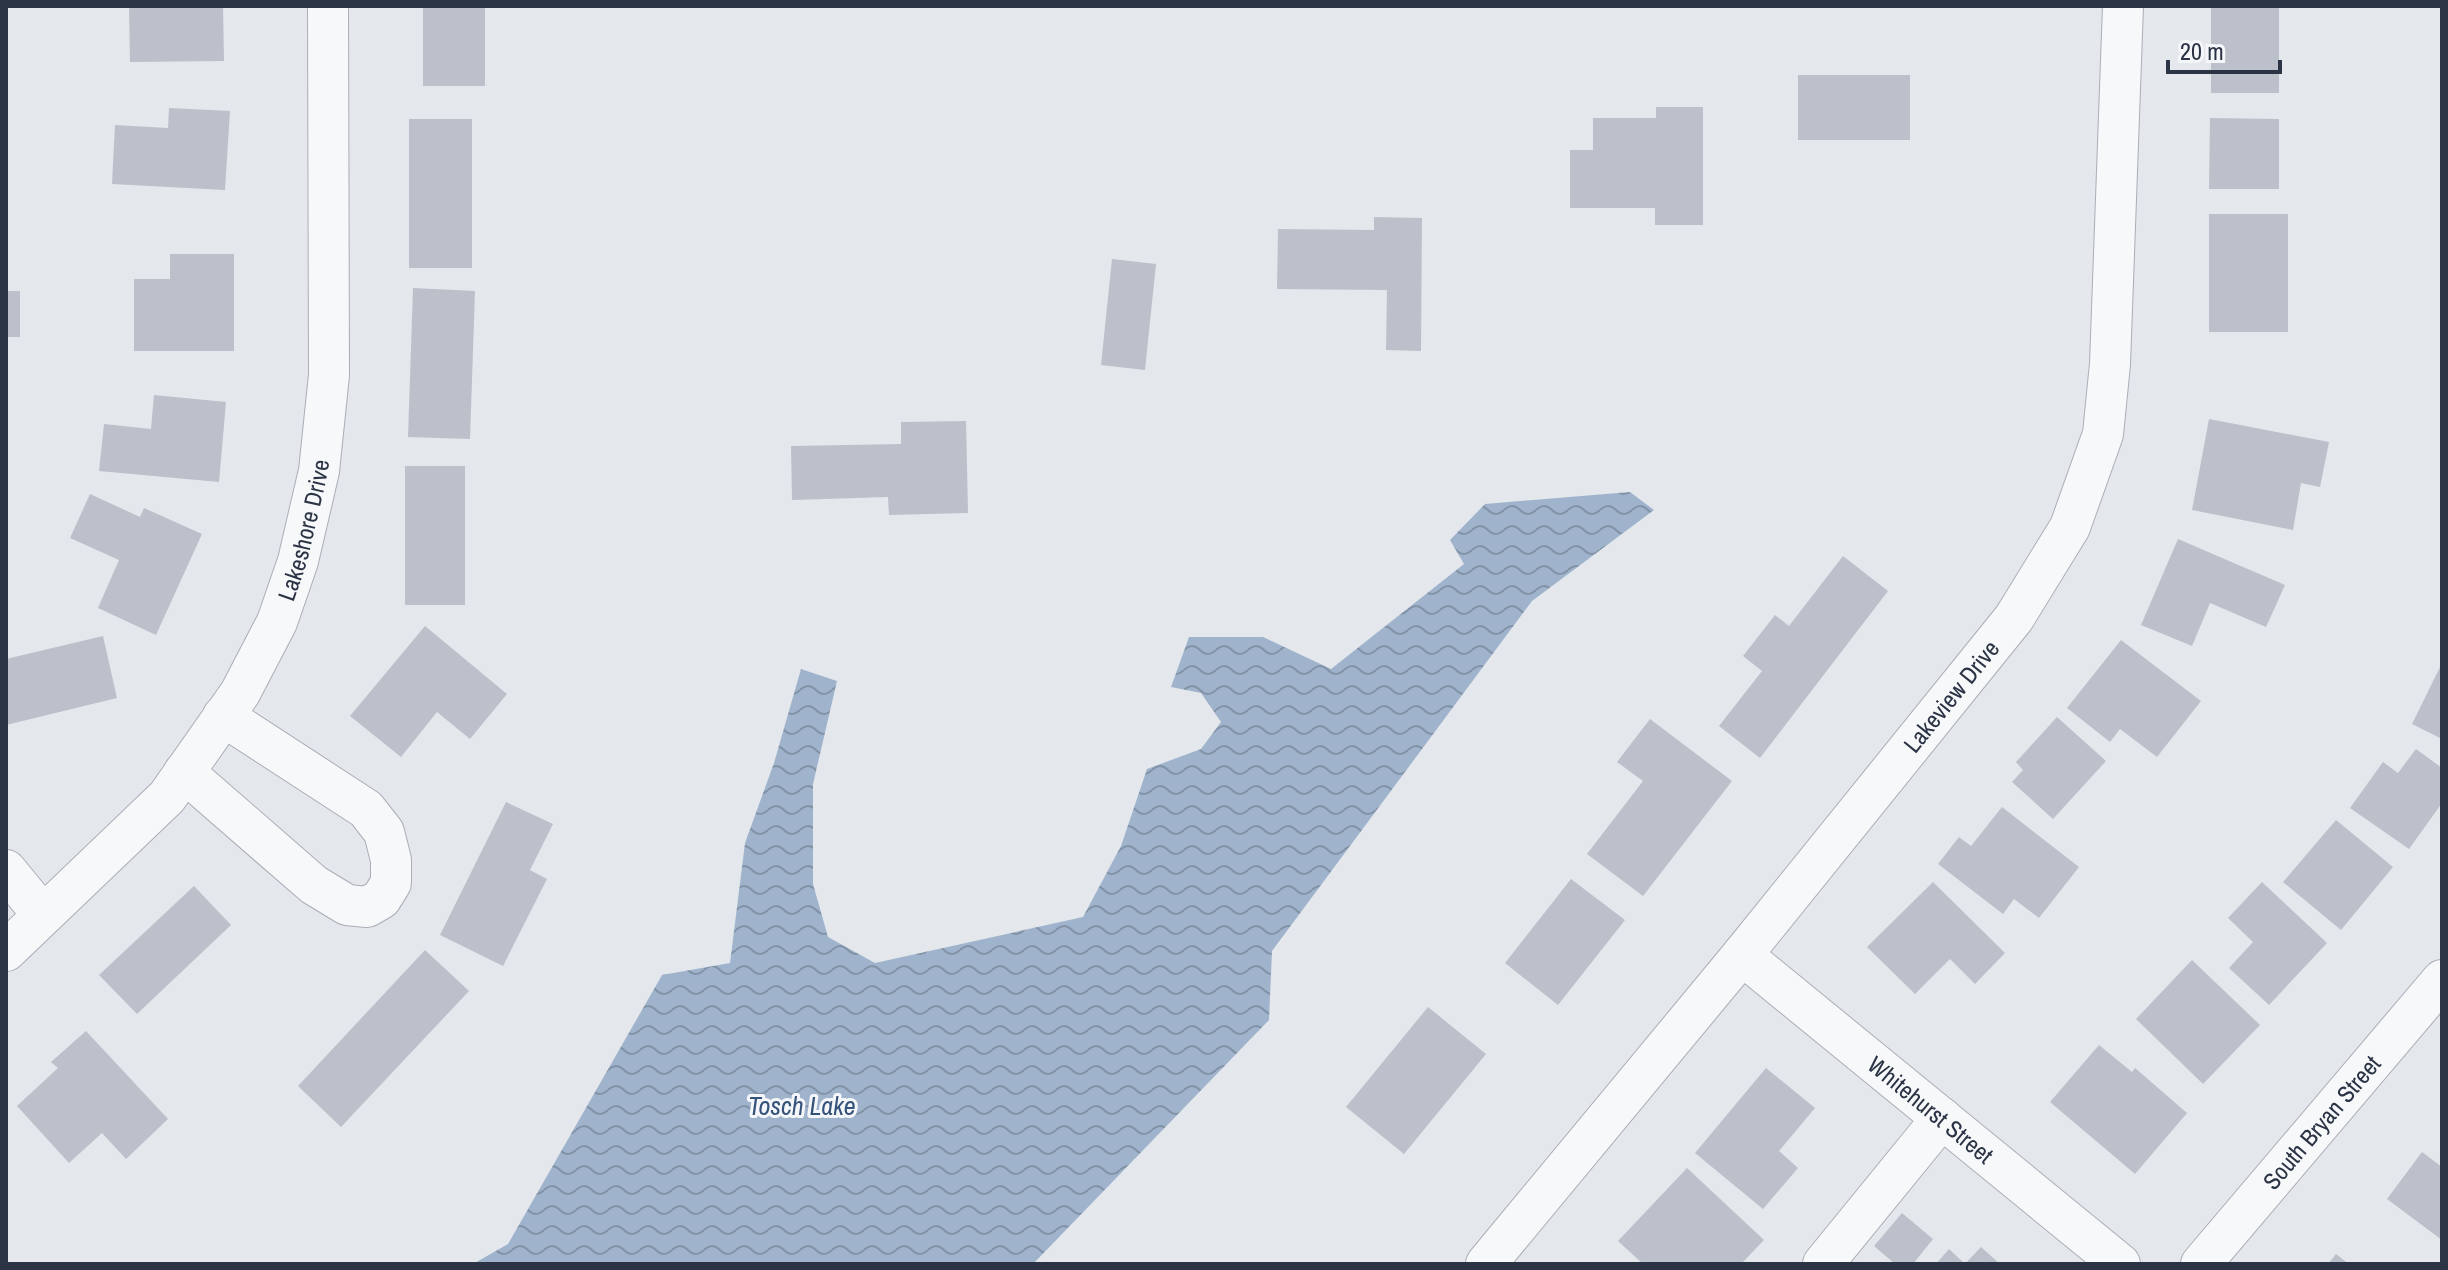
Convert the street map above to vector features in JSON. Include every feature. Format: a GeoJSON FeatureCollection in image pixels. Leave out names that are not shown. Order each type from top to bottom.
{"type":"FeatureCollection","features":[{"type":"Feature","properties":{"kind":"street","name":"Lakeshore Drive"},"geometry":{"type":"LineString","coordinates":[[6,951],[167,797],[240,693],[277,622],[298,561],[319,471],[329,375],[328,6]]}},
{"type":"Feature","properties":{"kind":"street","name":"Lakeview Drive"},"geometry":{"type":"LineString","coordinates":[[1486,1264],[1742,955],[2014,618],[2070,527],[2103,434],[2109,378],[2123,6]]}},
{"type":"Feature","properties":{"kind":"street"},"geometry":{"type":"LineString","coordinates":[[184,772],[314,885],[347,905],[367,907],[381,899],[391,883],[391,860],[384,832],[366,809],[223,716]]}},
{"type":"Feature","properties":{"kind":"street"},"geometry":{"type":"LineString","coordinates":[[6,870],[43,915]]}},
{"type":"Feature","properties":{"kind":"street","name":"Whitehurst Street"},"geometry":{"type":"LineString","coordinates":[[1742,955],[2120,1264]]}},
{"type":"Feature","properties":{"kind":"street","name":"South Bryan Street"},"geometry":{"type":"LineString","coordinates":[[2201,1264],[2442,980]]}},
{"type":"Feature","properties":{"kind":"street"},"geometry":{"type":"LineString","coordinates":[[1823,1264],[1942,1118]]}},
{"type":"Feature","properties":{"kind":"water","name":"Tosch Lake"},"geometry":{"type":"Polygon","coordinates":[[[1630,492],[1654,510],[1532,601],[1272,951],[1269,1020],[1033,1264],[473,1264],[508,1244],[662,975],[730,963],[745,843],[774,763],[801,669],[837,681],[813,784],[813,884],[828,937],[875,963],[1083,917],[1121,846],[1147,769],[1201,749],[1221,722],[1201,693],[1171,687],[1189,637],[1263,637],[1331,669],[1464,564],[1450,540],[1485,504],[1630,492]]]}},
{"type":"Feature","properties":{"kind":"building"},"geometry":{"type":"Polygon","coordinates":[[[129,6],[223,6],[224,61],[130,62],[129,6]]]}},
{"type":"Feature","properties":{"kind":"building"},"geometry":{"type":"Polygon","coordinates":[[[423,6],[485,6],[485,86],[423,86],[423,6]]]}},
{"type":"Feature","properties":{"kind":"building"},"geometry":{"type":"Polygon","coordinates":[[[2211,6],[2279,6],[2279,93],[2211,93],[2211,6]]]}},
{"type":"Feature","properties":{"kind":"building"},"geometry":{"type":"Polygon","coordinates":[[[1798,75],[1910,75],[1910,140],[1798,140],[1798,75]]]}},
{"type":"Feature","properties":{"kind":"building"},"geometry":{"type":"Polygon","coordinates":[[[1656,107],[1703,107],[1703,225],[1655,225],[1655,208],[1570,208],[1570,150],[1593,150],[1593,118],[1656,118],[1656,107]]]}},
{"type":"Feature","properties":{"kind":"building"},"geometry":{"type":"Polygon","coordinates":[[[169,108],[230,111],[225,190],[112,184],[115,125],[168,128],[169,108]]]}},
{"type":"Feature","properties":{"kind":"building"},"geometry":{"type":"Polygon","coordinates":[[[2210,118],[2279,119],[2279,189],[2209,189],[2210,118]]]}},
{"type":"Feature","properties":{"kind":"building"},"geometry":{"type":"Polygon","coordinates":[[[409,119],[472,119],[472,268],[409,268],[409,119]]]}},
{"type":"Feature","properties":{"kind":"building"},"geometry":{"type":"Polygon","coordinates":[[[2209,214],[2288,214],[2288,332],[2209,332],[2209,214]]]}},
{"type":"Feature","properties":{"kind":"building"},"geometry":{"type":"Polygon","coordinates":[[[1374,217],[1422,218],[1421,351],[1386,350],[1387,290],[1277,289],[1278,229],[1374,230],[1374,217]]]}},
{"type":"Feature","properties":{"kind":"building"},"geometry":{"type":"Polygon","coordinates":[[[170,254],[234,254],[234,351],[134,351],[134,279],[170,279],[170,254]]]}},
{"type":"Feature","properties":{"kind":"building"},"geometry":{"type":"Polygon","coordinates":[[[1112,259],[1156,264],[1145,370],[1101,365],[1112,259]]]}},
{"type":"Feature","properties":{"kind":"building"},"geometry":{"type":"Polygon","coordinates":[[[413,288],[475,291],[470,439],[408,437],[413,288]]]}},
{"type":"Feature","properties":{"kind":"building"},"geometry":{"type":"Polygon","coordinates":[[[6,291],[20,291],[20,337],[6,337],[6,291]]]}},
{"type":"Feature","properties":{"kind":"building"},"geometry":{"type":"Polygon","coordinates":[[[154,395],[226,402],[219,482],[99,471],[104,424],[151,429],[154,395]]]}},
{"type":"Feature","properties":{"kind":"building"},"geometry":{"type":"Polygon","coordinates":[[[2209,419],[2329,442],[2320,487],[2301,483],[2293,530],[2192,510],[2209,419]]]}},
{"type":"Feature","properties":{"kind":"building"},"geometry":{"type":"Polygon","coordinates":[[[966,421],[968,513],[889,515],[888,497],[792,500],[791,446],[901,444],[901,422],[966,421]]]}},
{"type":"Feature","properties":{"kind":"building"},"geometry":{"type":"Polygon","coordinates":[[[405,466],[465,466],[465,605],[405,605],[405,466]]]}},
{"type":"Feature","properties":{"kind":"building"},"geometry":{"type":"Polygon","coordinates":[[[90,494],[140,517],[144,508],[202,534],[156,635],[98,608],[119,560],[70,538],[90,494]]]}},
{"type":"Feature","properties":{"kind":"building"},"geometry":{"type":"Polygon","coordinates":[[[2178,539],[2285,585],[2266,627],[2210,603],[2192,646],[2141,625],[2178,539]]]}},
{"type":"Feature","properties":{"kind":"building"},"geometry":{"type":"Polygon","coordinates":[[[1843,556],[1888,591],[1760,758],[1719,726],[1762,671],[1743,656],[1775,615],[1789,626],[1843,556]]]}},
{"type":"Feature","properties":{"kind":"building"},"geometry":{"type":"Polygon","coordinates":[[[425,626],[507,694],[470,739],[437,712],[401,757],[350,716],[425,626]]]}},
{"type":"Feature","properties":{"kind":"building"},"geometry":{"type":"Polygon","coordinates":[[[103,636],[117,698],[6,725],[6,659],[103,636]]]}},
{"type":"Feature","properties":{"kind":"building"},"geometry":{"type":"Polygon","coordinates":[[[2121,640],[2201,701],[2157,757],[2120,729],[2110,742],[2067,708],[2121,640]]]}},
{"type":"Feature","properties":{"kind":"building"},"geometry":{"type":"Polygon","coordinates":[[[2442,663],[2442,739],[2412,724],[2442,663]]]}},
{"type":"Feature","properties":{"kind":"building"},"geometry":{"type":"Polygon","coordinates":[[[2057,717],[2106,761],[2053,819],[2012,782],[2023,770],[2016,762],[2057,717]]]}},
{"type":"Feature","properties":{"kind":"building"},"geometry":{"type":"Polygon","coordinates":[[[1650,719],[1732,781],[1643,896],[1587,854],[1643,781],[1617,762],[1650,719]]]}},
{"type":"Feature","properties":{"kind":"building"},"geometry":{"type":"Polygon","coordinates":[[[2416,749],[2442,768],[2442,803],[2409,849],[2350,808],[2383,762],[2398,773],[2416,749]]]}},
{"type":"Feature","properties":{"kind":"building"},"geometry":{"type":"Polygon","coordinates":[[[506,802],[553,824],[530,870],[547,879],[503,966],[440,935],[506,802]]]}},
{"type":"Feature","properties":{"kind":"building"},"geometry":{"type":"Polygon","coordinates":[[[2002,807],[2079,867],[2039,918],[2014,899],[2003,914],[1938,864],[1959,837],[1971,846],[2002,807]]]}},
{"type":"Feature","properties":{"kind":"building"},"geometry":{"type":"Polygon","coordinates":[[[2336,820],[2393,867],[2341,930],[2283,882],[2336,820]]]}},
{"type":"Feature","properties":{"kind":"building"},"geometry":{"type":"Polygon","coordinates":[[[1571,879],[1625,920],[1558,1005],[1505,963],[1571,879]]]}},
{"type":"Feature","properties":{"kind":"building"},"geometry":{"type":"Polygon","coordinates":[[[1933,882],[2005,953],[1975,984],[1950,959],[1915,994],[1867,947],[1933,882]]]}},
{"type":"Feature","properties":{"kind":"building"},"geometry":{"type":"Polygon","coordinates":[[[2262,882],[2327,943],[2269,1005],[2229,968],[2253,942],[2228,918],[2262,882]]]}},
{"type":"Feature","properties":{"kind":"building"},"geometry":{"type":"Polygon","coordinates":[[[194,886],[231,925],[137,1014],[99,975],[194,886]]]}},
{"type":"Feature","properties":{"kind":"building"},"geometry":{"type":"Polygon","coordinates":[[[425,950],[469,991],[341,1127],[298,1086],[425,950]]]}},
{"type":"Feature","properties":{"kind":"building"},"geometry":{"type":"Polygon","coordinates":[[[2192,960],[2260,1025],[2203,1084],[2136,1019],[2192,960]]]}},
{"type":"Feature","properties":{"kind":"building"},"geometry":{"type":"Polygon","coordinates":[[[1428,1007],[1486,1054],[1404,1154],[1346,1107],[1428,1007]]]}},
{"type":"Feature","properties":{"kind":"building"},"geometry":{"type":"Polygon","coordinates":[[[86,1031],[168,1119],[126,1159],[102,1133],[69,1163],[17,1106],[58,1068],[51,1062],[86,1031]]]}},
{"type":"Feature","properties":{"kind":"building"},"geometry":{"type":"Polygon","coordinates":[[[2099,1045],[2132,1072],[2135,1068],[2187,1113],[2135,1174],[2050,1102],[2099,1045]]]}},
{"type":"Feature","properties":{"kind":"building"},"geometry":{"type":"Polygon","coordinates":[[[1766,1068],[1815,1108],[1779,1151],[1798,1168],[1763,1209],[1695,1153],[1766,1068]]]}},
{"type":"Feature","properties":{"kind":"building"},"geometry":{"type":"Polygon","coordinates":[[[2422,1152],[2442,1167],[2442,1240],[2387,1199],[2422,1152]]]}},
{"type":"Feature","properties":{"kind":"building"},"geometry":{"type":"Polygon","coordinates":[[[1687,1168],[1764,1240],[1741,1264],[1643,1264],[1618,1241],[1687,1168]]]}},
{"type":"Feature","properties":{"kind":"building"},"geometry":{"type":"Polygon","coordinates":[[[1902,1213],[1933,1239],[1913,1264],[1895,1264],[1874,1246],[1902,1213]]]}},
{"type":"Feature","properties":{"kind":"building"},"geometry":{"type":"Polygon","coordinates":[[[1981,1247],[2000,1264],[1965,1264],[1981,1247]]]}},
{"type":"Feature","properties":{"kind":"building"},"geometry":{"type":"Polygon","coordinates":[[[1949,1249],[1965,1264],[1936,1264],[1949,1249]]]}},
{"type":"Feature","properties":{"kind":"building"},"geometry":{"type":"Polygon","coordinates":[[[2336,1254],[2349,1264],[2328,1264],[2336,1254]]]}}]}
